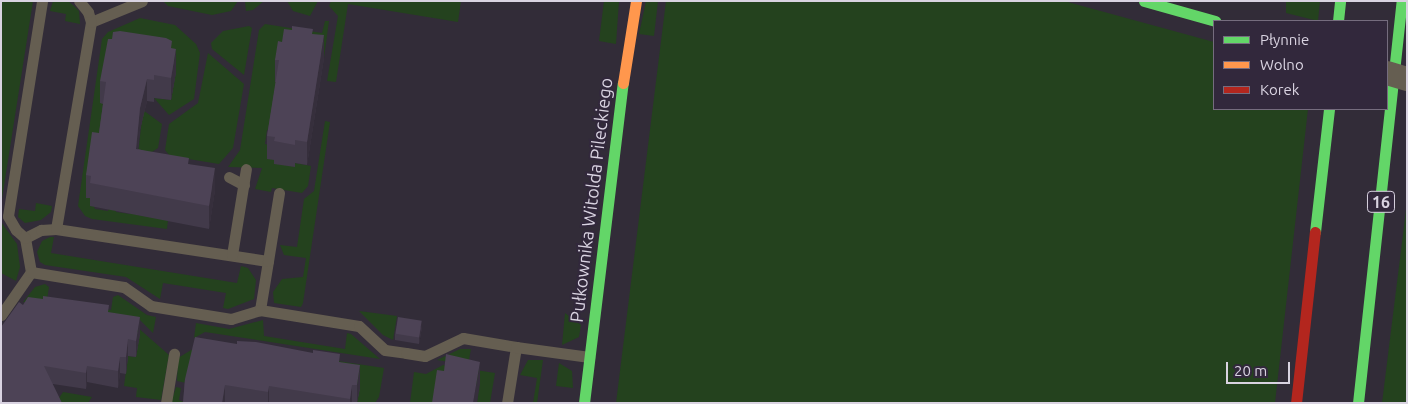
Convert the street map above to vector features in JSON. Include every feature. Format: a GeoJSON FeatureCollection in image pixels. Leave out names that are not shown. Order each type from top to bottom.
{"type":"FeatureCollection","features":[{"type":"Feature","properties":{"kind":"main road","name":"Pułkownika Witolda Pileckiego"},"geometry":{"type":"LineString","coordinates":[[584,403],[628,38],[636,1]]}},
{"type":"Feature","properties":{"kind":"main road"},"geometry":{"type":"LineString","coordinates":[[1144,1],[1213,20]]}},
{"type":"Feature","properties":{"kind":"main road"},"geometry":{"type":"LineString","coordinates":[[1338,20],[1340,1]]}},
{"type":"Feature","properties":{"kind":"main road","name":"16"},"geometry":{"type":"LineString","coordinates":[[1358,403],[1402,1]]}},
{"type":"Feature","properties":{"kind":"main road"},"geometry":{"type":"LineString","coordinates":[[1296,403],[1329,110]]}},
{"type":"Feature","properties":{"kind":"street"},"geometry":{"type":"LineString","coordinates":[[1388,73],[1407,79]]}},
{"type":"Feature","properties":{"kind":"lane"},"geometry":{"type":"LineString","coordinates":[[1,315],[32,272],[25,238],[16,230],[8,216],[42,1]]}},
{"type":"Feature","properties":{"kind":"lane"},"geometry":{"type":"LineString","coordinates":[[56,229],[91,22],[88,12],[79,1]]}},
{"type":"Feature","properties":{"kind":"lane"},"geometry":{"type":"LineString","coordinates":[[91,22],[142,1]]}},
{"type":"Feature","properties":{"kind":"lane"},"geometry":{"type":"LineString","coordinates":[[232,256],[246,169]]}},
{"type":"Feature","properties":{"kind":"lane"},"geometry":{"type":"LineString","coordinates":[[229,177],[244,185]]}},
{"type":"Feature","properties":{"kind":"lane"},"geometry":{"type":"LineString","coordinates":[[260,310],[279,193]]}},
{"type":"Feature","properties":{"kind":"lane"},"geometry":{"type":"LineString","coordinates":[[25,238],[41,230],[56,229],[268,261]]}},
{"type":"Feature","properties":{"kind":"lane"},"geometry":{"type":"LineString","coordinates":[[32,272],[124,287],[151,306],[231,319],[260,310],[359,326],[385,350],[425,356],[462,338],[589,357]]}},
{"type":"Feature","properties":{"kind":"lane"},"geometry":{"type":"LineString","coordinates":[[507,403],[516,347]]}},
{"type":"Feature","properties":{"kind":"lane"},"geometry":{"type":"LineString","coordinates":[[166,403],[174,354]]}},
{"type":"Feature","properties":{"kind":"green space"},"geometry":{"type":"Polygon","coordinates":[[[1,1],[33,1],[1,205],[1,1]]]}},
{"type":"Feature","properties":{"kind":"green space"},"geometry":{"type":"Polygon","coordinates":[[[53,1],[68,1],[74,6],[79,11],[80,24],[65,21],[66,14],[50,11],[53,1]]]}},
{"type":"Feature","properties":{"kind":"green space"},"geometry":{"type":"Polygon","coordinates":[[[163,1],[238,1],[231,11],[212,15],[168,6],[163,1]]]}},
{"type":"Feature","properties":{"kind":"green space"},"geometry":{"type":"Polygon","coordinates":[[[245,1],[264,1],[253,10],[246,11],[245,1]]]}},
{"type":"Feature","properties":{"kind":"green space"},"geometry":{"type":"Polygon","coordinates":[[[287,1],[318,1],[310,16],[293,11],[287,1]]]}},
{"type":"Feature","properties":{"kind":"green space"},"geometry":{"type":"Polygon","coordinates":[[[331,1],[461,1],[458,22],[348,4],[336,82],[327,81],[338,16],[329,6],[331,1]]]}},
{"type":"Feature","properties":{"kind":"green space"},"geometry":{"type":"Polygon","coordinates":[[[604,1],[619,1],[616,44],[599,41],[604,1]]]}},
{"type":"Feature","properties":{"kind":"green space"},"geometry":{"type":"Polygon","coordinates":[[[646,1],[658,1],[654,36],[639,34],[646,1]]]}},
{"type":"Feature","properties":{"kind":"green space"},"geometry":{"type":"Polygon","coordinates":[[[666,1],[1064,1],[1213,42],[1213,110],[1308,110],[1275,403],[616,403],[666,1]]]}},
{"type":"Feature","properties":{"kind":"green space"},"geometry":{"type":"Polygon","coordinates":[[[1286,1],[1320,1],[1318,20],[1286,13],[1286,1]]]}},
{"type":"Feature","properties":{"kind":"green space"},"geometry":{"type":"Polygon","coordinates":[[[140,18],[175,25],[196,44],[200,53],[194,99],[169,115],[154,98],[171,100],[176,72],[106,104],[86,197],[91,198],[95,209],[108,211],[109,206],[116,207],[116,212],[130,214],[131,209],[138,215],[168,220],[167,229],[92,219],[85,216],[78,206],[102,39],[108,32],[140,18]]]}},
{"type":"Feature","properties":{"kind":"green space"},"geometry":{"type":"Polygon","coordinates":[[[325,21],[329,21],[324,58],[312,56],[279,83],[272,130],[267,130],[265,144],[269,145],[275,160],[295,167],[295,163],[311,166],[308,186],[302,193],[272,188],[271,192],[255,189],[262,168],[228,167],[240,150],[259,30],[265,24],[322,33],[325,21]]]}},
{"type":"Feature","properties":{"kind":"green space"},"geometry":{"type":"Polygon","coordinates":[[[249,26],[252,28],[244,75],[212,49],[211,43],[223,31],[249,26]]]}},
{"type":"Feature","properties":{"kind":"green space"},"geometry":{"type":"Polygon","coordinates":[[[208,53],[244,84],[233,148],[219,164],[170,156],[165,150],[169,124],[198,103],[208,53]]]}},
{"type":"Feature","properties":{"kind":"green space"},"geometry":{"type":"Polygon","coordinates":[[[143,110],[162,124],[158,148],[137,162],[143,110]]]}},
{"type":"Feature","properties":{"kind":"green space"},"geometry":{"type":"Polygon","coordinates":[[[325,121],[330,122],[303,303],[301,307],[274,303],[273,292],[282,279],[303,277],[306,258],[284,255],[280,245],[297,247],[304,199],[314,191],[325,121]]]}},
{"type":"Feature","properties":{"kind":"green space"},"geometry":{"type":"Polygon","coordinates":[[[1407,202],[1407,395],[1406,403],[1382,403],[1407,202]]]}},
{"type":"Feature","properties":{"kind":"green space"},"geometry":{"type":"Polygon","coordinates":[[[36,203],[52,206],[51,212],[41,220],[25,223],[18,217],[19,209],[35,211],[36,203]]]}},
{"type":"Feature","properties":{"kind":"green space"},"geometry":{"type":"Polygon","coordinates":[[[1,222],[17,244],[20,267],[16,281],[1,273],[1,222]]]}},
{"type":"Feature","properties":{"kind":"green space"},"geometry":{"type":"Polygon","coordinates":[[[54,237],[51,253],[237,283],[241,266],[248,268],[256,280],[254,299],[228,309],[223,308],[226,293],[163,283],[160,299],[126,277],[45,265],[40,262],[37,252],[42,241],[54,237]]]}},
{"type":"Feature","properties":{"kind":"green space"},"geometry":{"type":"Polygon","coordinates":[[[45,284],[49,287],[47,300],[111,310],[113,297],[118,295],[147,315],[156,317],[153,333],[140,320],[23,302],[35,287],[45,284]]]}},
{"type":"Feature","properties":{"kind":"green space"},"geometry":{"type":"Polygon","coordinates":[[[359,311],[397,316],[393,340],[383,335],[359,311]]]}},
{"type":"Feature","properties":{"kind":"green space"},"geometry":{"type":"Polygon","coordinates":[[[565,313],[581,325],[579,337],[562,345],[565,313]]]}},
{"type":"Feature","properties":{"kind":"green space"},"geometry":{"type":"Polygon","coordinates":[[[263,320],[264,336],[345,349],[347,333],[351,334],[380,359],[205,332],[194,338],[196,323],[229,329],[263,320]]]}},
{"type":"Feature","properties":{"kind":"green space"},"geometry":{"type":"Polygon","coordinates":[[[136,326],[169,355],[161,400],[136,397],[137,388],[124,386],[128,356],[136,357],[136,326]]]}},
{"type":"Feature","properties":{"kind":"green space"},"geometry":{"type":"Polygon","coordinates":[[[206,341],[384,368],[379,397],[375,403],[357,403],[359,388],[191,384],[177,381],[178,358],[206,341]]]}},
{"type":"Feature","properties":{"kind":"green space"},"geometry":{"type":"Polygon","coordinates":[[[460,349],[471,349],[468,365],[437,360],[460,349]]]}},
{"type":"Feature","properties":{"kind":"green space"},"geometry":{"type":"Polygon","coordinates":[[[528,360],[543,360],[537,403],[533,403],[537,378],[520,375],[528,360]]]}},
{"type":"Feature","properties":{"kind":"green space"},"geometry":{"type":"Polygon","coordinates":[[[559,363],[572,371],[573,388],[556,386],[559,363]]]}},
{"type":"Feature","properties":{"kind":"green space"},"geometry":{"type":"Polygon","coordinates":[[[443,365],[495,373],[490,403],[477,403],[479,384],[435,403],[410,403],[414,372],[426,374],[443,365]]]}},
{"type":"Feature","properties":{"kind":"green space"},"geometry":{"type":"Polygon","coordinates":[[[176,387],[181,388],[179,400],[186,403],[171,403],[176,387]]]}},
{"type":"Feature","properties":{"kind":"green space"},"geometry":{"type":"Polygon","coordinates":[[[63,392],[92,397],[88,403],[62,403],[59,398],[63,392]]]}},
{"type":"Feature","properties":{"kind":"building"},"geometry":{"type":"Polygon","coordinates":[[[292,26],[313,29],[312,34],[324,35],[307,142],[295,140],[295,145],[274,141],[275,137],[267,136],[279,60],[275,60],[278,41],[282,42],[284,29],[292,30],[292,26]]]}},
{"type":"Feature","properties":{"kind":"building"},"geometry":{"type":"Polygon","coordinates":[[[120,31],[166,38],[172,41],[171,48],[176,49],[171,78],[154,75],[154,80],[147,79],[140,108],[136,149],[189,158],[188,164],[215,168],[209,206],[90,183],[91,176],[86,175],[92,132],[99,133],[106,82],[100,81],[108,39],[112,39],[113,32],[120,31]]]}},
{"type":"Feature","properties":{"kind":"building"},"geometry":{"type":"Polygon","coordinates":[[[43,296],[109,305],[108,312],[140,317],[136,341],[128,339],[126,357],[120,357],[118,371],[87,366],[86,373],[44,366],[62,403],[1,403],[1,327],[19,302],[23,305],[28,297],[43,299],[43,296]]]}},
{"type":"Feature","properties":{"kind":"building"},"geometry":{"type":"Polygon","coordinates":[[[398,317],[422,321],[419,338],[395,334],[398,317]]]}},
{"type":"Feature","properties":{"kind":"building"},"geometry":{"type":"Polygon","coordinates":[[[195,337],[237,344],[237,341],[256,342],[313,353],[313,350],[340,354],[339,362],[360,365],[357,385],[352,385],[350,399],[269,386],[268,392],[225,385],[222,403],[183,403],[185,379],[195,337]]]}},
{"type":"Feature","properties":{"kind":"building"},"geometry":{"type":"Polygon","coordinates":[[[446,354],[480,362],[473,403],[432,403],[437,370],[444,371],[446,354]]]}},
{"type":"Feature","properties":{"kind":"traffic: fast"},"geometry":{"type":"LineString","coordinates":[[1144,1],[1213,20]]}},
{"type":"Feature","properties":{"kind":"traffic: fast"},"geometry":{"type":"LineString","coordinates":[[1338,20],[1340,1]]}},
{"type":"Feature","properties":{"kind":"traffic: fast"},"geometry":{"type":"LineString","coordinates":[[1358,403],[1402,1]]}},
{"type":"Feature","properties":{"kind":"traffic: fast"},"geometry":{"type":"LineString","coordinates":[[584,403],[623,83]]}},
{"type":"Feature","properties":{"kind":"traffic: fast"},"geometry":{"type":"LineString","coordinates":[[1315,232],[1329,110]]}},
{"type":"Feature","properties":{"kind":"traffic: slow"},"geometry":{"type":"LineString","coordinates":[[623,83],[636,1]]}},
{"type":"Feature","properties":{"kind":"traffic: jam"},"geometry":{"type":"LineString","coordinates":[[1296,403],[1315,232]]}}]}
